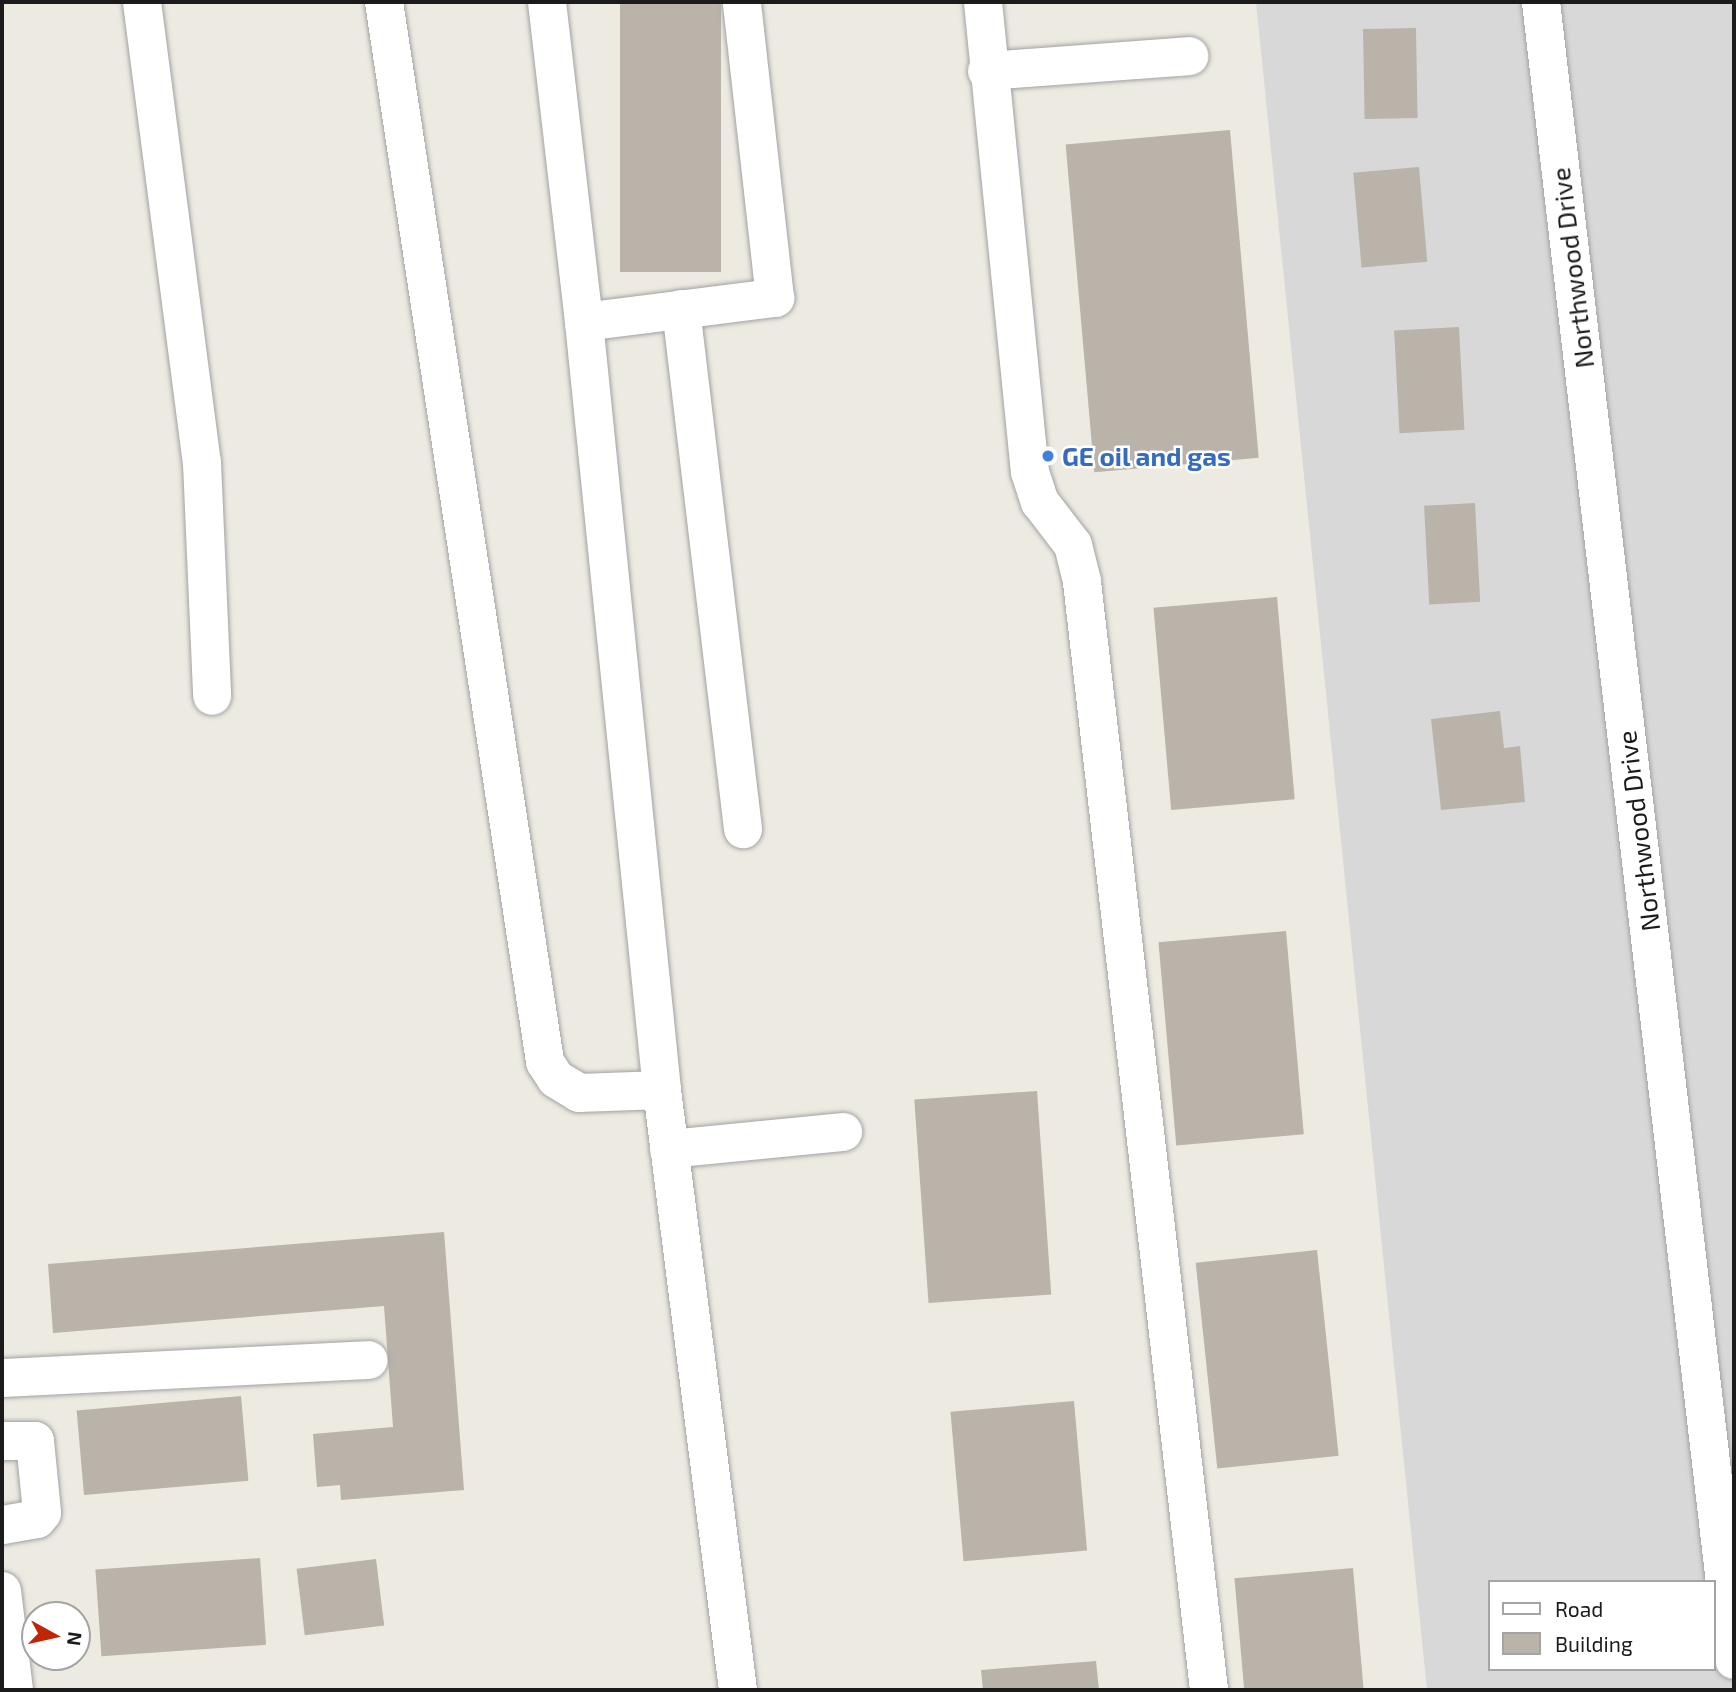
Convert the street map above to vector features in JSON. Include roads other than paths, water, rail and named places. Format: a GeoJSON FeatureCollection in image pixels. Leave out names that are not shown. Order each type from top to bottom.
{"type":"FeatureCollection","features":[{"type":"Feature","properties":{"kind":"street"},"geometry":{"type":"LineString","coordinates":[[142,2],[202,463],[212,696]]}},
{"type":"Feature","properties":{"kind":"street"},"geometry":{"type":"LineString","coordinates":[[384,2],[545,1062],[556,1079],[579,1093],[662,1090]]}},
{"type":"Feature","properties":{"kind":"street"},"geometry":{"type":"LineString","coordinates":[[547,2],[584,321],[662,1090],[738,1690]]}},
{"type":"Feature","properties":{"kind":"street"},"geometry":{"type":"LineString","coordinates":[[584,321],[775,298],[743,2]]}},
{"type":"Feature","properties":{"kind":"street"},"geometry":{"type":"LineString","coordinates":[[983,2],[987,71],[1030,472],[1040,502],[1073,545],[1083,582],[1209,1690]]}},
{"type":"Feature","properties":{"kind":"street","name":"Northwood Drive"},"geometry":{"type":"LineString","coordinates":[[1541,2],[1734,1660]]}},
{"type":"Feature","properties":{"kind":"street"},"geometry":{"type":"LineString","coordinates":[[987,71],[1189,56]]}},
{"type":"Feature","properties":{"kind":"street"},"geometry":{"type":"LineString","coordinates":[[681,309],[743,829]]}},
{"type":"Feature","properties":{"kind":"street"},"geometry":{"type":"LineString","coordinates":[[669,1149],[843,1132]]}},
{"type":"Feature","properties":{"kind":"street"},"geometry":{"type":"LineString","coordinates":[[2,1378],[369,1360]]}},
{"type":"Feature","properties":{"kind":"street"},"geometry":{"type":"LineString","coordinates":[[2,1441],[34,1441],[42,1513],[37,1519],[2,1525]]}},
{"type":"Feature","properties":{"kind":"street"},"geometry":{"type":"LineString","coordinates":[[2,1591],[13,1690]]}},
{"type":"Feature","properties":{"kind":"place","name":"GE oil and gas"},"geometry":{"type":"Point","coordinates":[1048,456]}}]}
